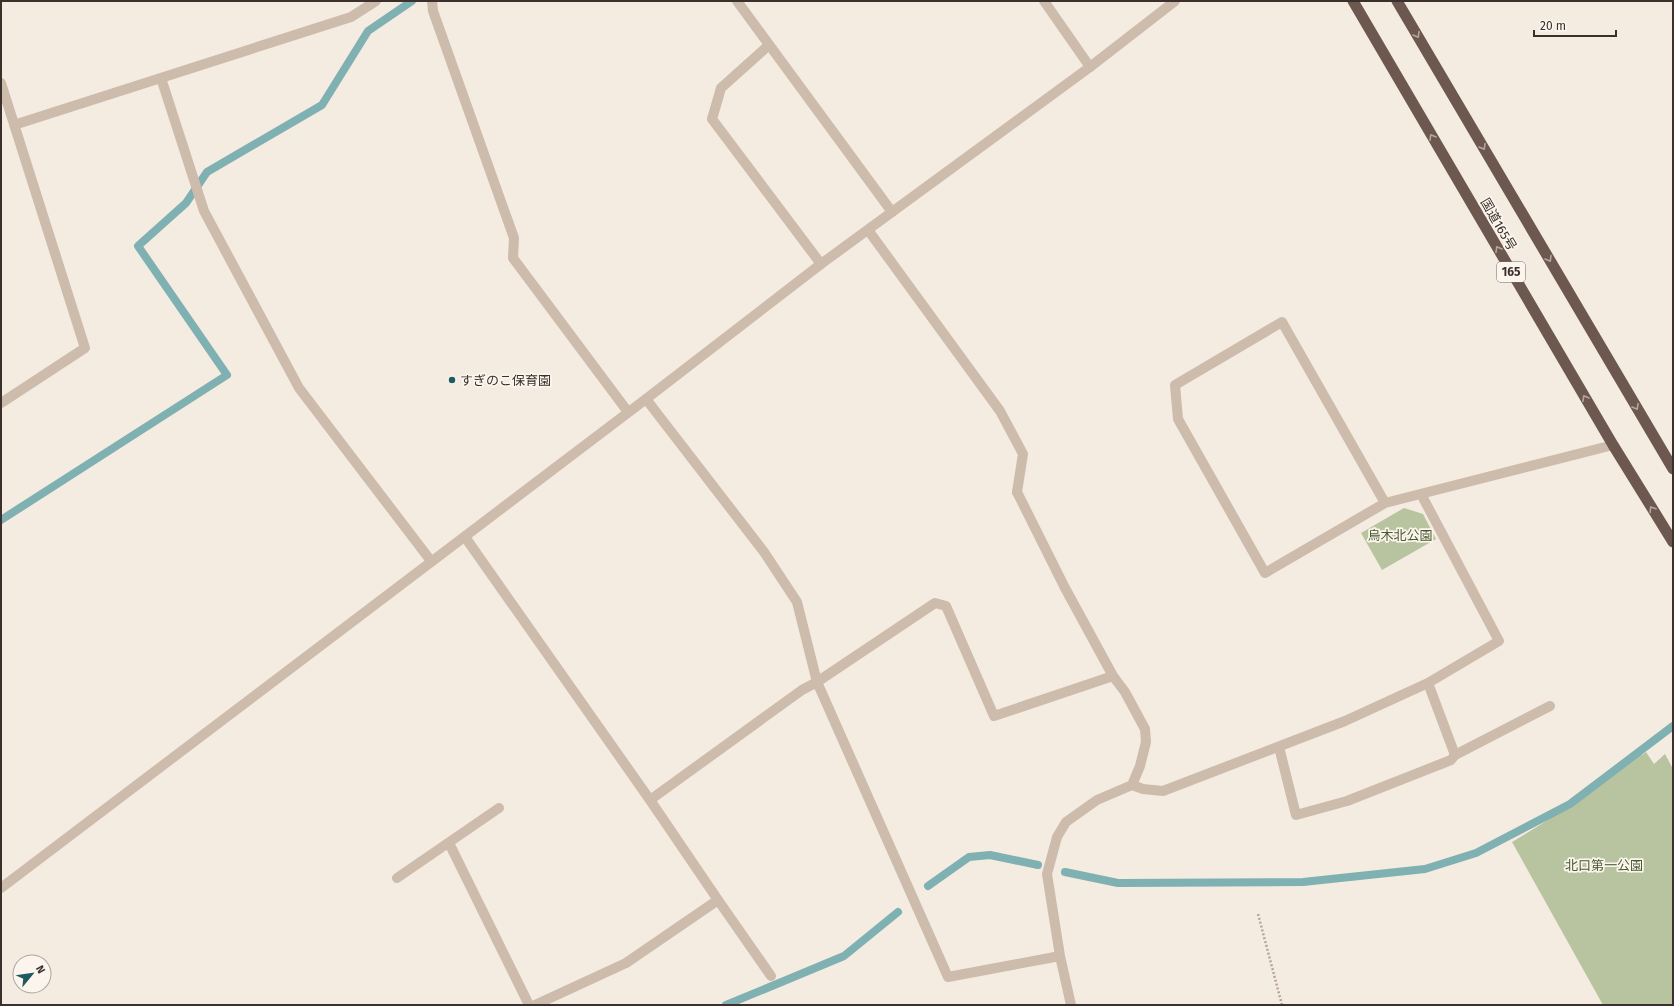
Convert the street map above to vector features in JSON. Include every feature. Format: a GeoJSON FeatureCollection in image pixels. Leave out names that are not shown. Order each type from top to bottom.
{"type":"FeatureCollection","features":[{"type":"Feature","properties":{"kind":"highway","name":"国道165号"},"geometry":{"type":"LineString","coordinates":[[1352,1],[1613,445],[1673,542]]}},
{"type":"Feature","properties":{"kind":"highway","name":"国道165号"},"geometry":{"type":"LineString","coordinates":[[1397,1],[1673,469]]}},
{"type":"Feature","properties":{"kind":"street"},"geometry":{"type":"LineString","coordinates":[[14,125],[351,17],[376,1]]}},
{"type":"Feature","properties":{"kind":"street"},"geometry":{"type":"LineString","coordinates":[[432,1],[434,11],[514,238],[513,258],[628,412]]}},
{"type":"Feature","properties":{"kind":"street"},"geometry":{"type":"LineString","coordinates":[[737,1],[892,212]]}},
{"type":"Feature","properties":{"kind":"street"},"geometry":{"type":"LineString","coordinates":[[1044,1],[1090,67]]}},
{"type":"Feature","properties":{"kind":"street"},"geometry":{"type":"LineString","coordinates":[[1,888],[431,561],[465,537],[821,264],[1090,67],[1175,1]]}},
{"type":"Feature","properties":{"kind":"street"},"geometry":{"type":"LineString","coordinates":[[769,45],[721,88],[712,119],[821,264]]}},
{"type":"Feature","properties":{"kind":"street"},"geometry":{"type":"LineString","coordinates":[[161,78],[204,211],[299,388],[431,561]]}},
{"type":"Feature","properties":{"kind":"street"},"geometry":{"type":"LineString","coordinates":[[1,83],[85,348],[1,403]]}},
{"type":"Feature","properties":{"kind":"street"},"geometry":{"type":"LineString","coordinates":[[868,230],[1000,410],[1023,454],[1018,492],[1065,588],[1113,676],[1125,692],[1144,729],[1146,742],[1140,766],[1132,785]]}},
{"type":"Feature","properties":{"kind":"street"},"geometry":{"type":"LineString","coordinates":[[1385,503],[1282,322],[1175,385],[1178,419],[1265,573],[1385,503],[1613,445]]}},
{"type":"Feature","properties":{"kind":"street"},"geometry":{"type":"LineString","coordinates":[[646,399],[764,552],[797,602],[817,682],[948,978],[1060,956]]}},
{"type":"Feature","properties":{"kind":"street"},"geometry":{"type":"LineString","coordinates":[[1071,1005],[1060,956],[1047,874],[1057,837],[1066,822],[1097,800],[1132,785],[1143,789],[1163,791],[1346,720],[1428,683],[1499,641],[1421,494]]}},
{"type":"Feature","properties":{"kind":"street"},"geometry":{"type":"LineString","coordinates":[[465,537],[650,800],[771,976]]}},
{"type":"Feature","properties":{"kind":"street"},"geometry":{"type":"LineString","coordinates":[[650,800],[802,690],[817,682],[935,603],[946,606],[994,716],[1113,676]]}},
{"type":"Feature","properties":{"kind":"street"},"geometry":{"type":"LineString","coordinates":[[1428,683],[1455,755]]}},
{"type":"Feature","properties":{"kind":"street"},"geometry":{"type":"LineString","coordinates":[[1279,747],[1296,815],[1347,801],[1451,760],[1455,755],[1550,706]]}},
{"type":"Feature","properties":{"kind":"street"},"geometry":{"type":"LineString","coordinates":[[397,878],[499,808]]}},
{"type":"Feature","properties":{"kind":"street"},"geometry":{"type":"LineString","coordinates":[[449,843],[529,1005]]}},
{"type":"Feature","properties":{"kind":"street"},"geometry":{"type":"LineString","coordinates":[[535,1005],[626,964],[718,900]]}},
{"type":"Feature","properties":{"kind":"path"},"geometry":{"type":"LineString","coordinates":[[1258,914],[1282,1005]]}},
{"type":"Feature","properties":{"kind":"green space","name":"烏木北公園"},"geometry":{"type":"Polygon","coordinates":[[[1404,508],[1423,514],[1436,539],[1382,570],[1361,533],[1404,508]]]}},
{"type":"Feature","properties":{"kind":"green space","name":"北口第一公園"},"geometry":{"type":"Polygon","coordinates":[[[1646,752],[1654,764],[1665,754],[1673,769],[1673,1005],[1603,1005],[1512,842],[1543,823],[1646,752]]]}},
{"type":"Feature","properties":{"kind":"waterway"},"geometry":{"type":"LineString","coordinates":[[1,520],[227,375],[138,246],[186,203],[207,172],[322,105],[368,31],[412,1]]}},
{"type":"Feature","properties":{"kind":"waterway"},"geometry":{"type":"LineString","coordinates":[[1065,872],[1118,883],[1303,882],[1425,869],[1476,853],[1570,804],[1673,726]]}},
{"type":"Feature","properties":{"kind":"waterway"},"geometry":{"type":"LineString","coordinates":[[928,886],[969,857],[990,855],[1038,865]]}},
{"type":"Feature","properties":{"kind":"waterway"},"geometry":{"type":"LineString","coordinates":[[726,1005],[844,956],[898,912]]}},
{"type":"Feature","properties":{"kind":"place","name":"すぎのこ保育園"},"geometry":{"type":"Point","coordinates":[452,380]}}]}
